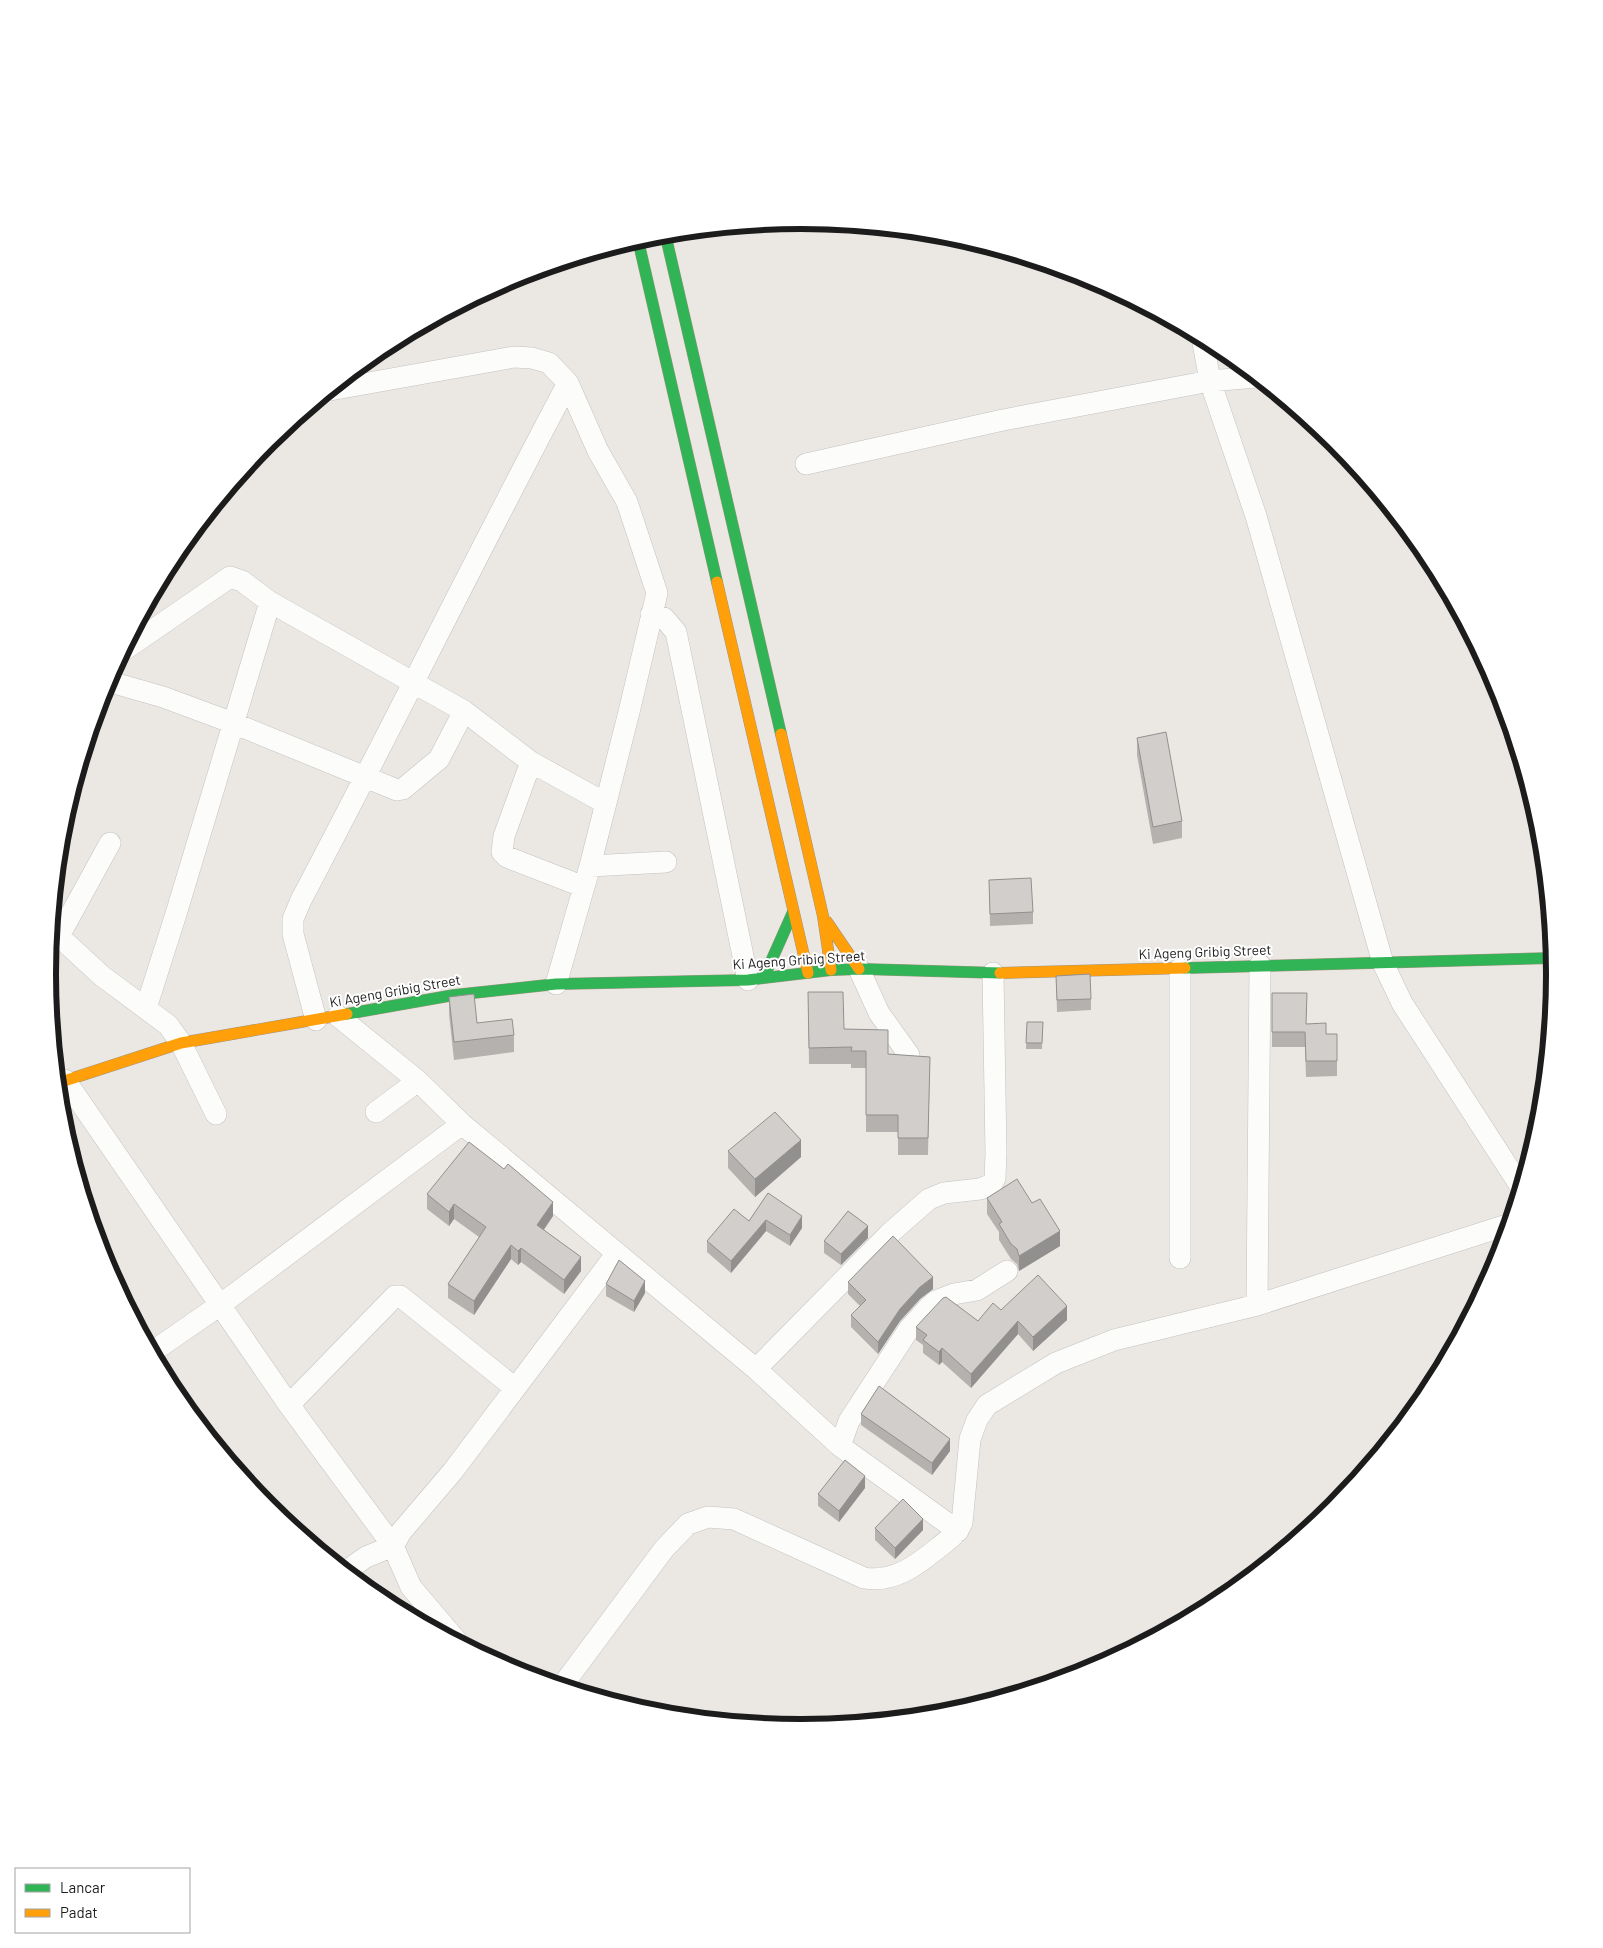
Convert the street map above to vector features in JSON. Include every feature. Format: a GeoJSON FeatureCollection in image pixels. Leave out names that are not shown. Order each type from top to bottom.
{"type":"FeatureCollection","features":[{"type":"Feature","properties":{"kind":"main road"},"geometry":{"type":"LineString","coordinates":[[667,241],[823,916],[831,970]]}},
{"type":"Feature","properties":{"kind":"main road"},"geometry":{"type":"LineString","coordinates":[[640,247],[808,973]]}},
{"type":"Feature","properties":{"kind":"main road"},"geometry":{"type":"LineString","coordinates":[[756,979],[793,912]]}},
{"type":"Feature","properties":{"kind":"main road"},"geometry":{"type":"LineString","coordinates":[[823,916],[859,969]]}},
{"type":"Feature","properties":{"kind":"main road","name":"Ki Ageng Gribig Street"},"geometry":{"type":"LineString","coordinates":[[65,1080],[181,1043],[454,996],[556,984],[756,979],[831,970],[859,969],[993,973],[1546,958]]}},
{"type":"Feature","properties":{"kind":"street"},"geometry":{"type":"LineString","coordinates":[[1204,347],[1210,381],[1256,516],[1383,963],[1402,1003],[1517,1181]]}},
{"type":"Feature","properties":{"kind":"street"},"geometry":{"type":"LineString","coordinates":[[342,388],[514,356],[532,358],[549,363],[568,383],[598,451],[627,502],[655,582],[657,593],[590,866],[556,984]]}},
{"type":"Feature","properties":{"kind":"street"},"geometry":{"type":"LineString","coordinates":[[806,464],[1003,420],[1210,381],[1248,378]]}},
{"type":"Feature","properties":{"kind":"street"},"geometry":{"type":"LineString","coordinates":[[316,1020],[293,934],[293,920],[301,900],[414,683],[475,558],[568,383]]}},
{"type":"Feature","properties":{"kind":"street"},"geometry":{"type":"LineString","coordinates":[[133,644],[230,577],[242,581],[270,602],[464,711],[531,762],[605,803]]}},
{"type":"Feature","properties":{"kind":"street"},"geometry":{"type":"LineString","coordinates":[[146,1008],[270,602]]}},
{"type":"Feature","properties":{"kind":"street"},"geometry":{"type":"LineString","coordinates":[[651,614],[664,618],[676,632],[756,979]]}},
{"type":"Feature","properties":{"kind":"street"},"geometry":{"type":"LineString","coordinates":[[115,683],[163,697],[233,723],[397,790],[403,789],[439,759],[464,711]]}},
{"type":"Feature","properties":{"kind":"street"},"geometry":{"type":"LineString","coordinates":[[531,762],[504,836],[502,852],[507,857],[584,887]]}},
{"type":"Feature","properties":{"kind":"street"},"geometry":{"type":"LineString","coordinates":[[58,930],[110,843]]}},
{"type":"Feature","properties":{"kind":"street"},"geometry":{"type":"LineString","coordinates":[[590,866],[666,862]]}},
{"type":"Feature","properties":{"kind":"street"},"geometry":{"type":"LineString","coordinates":[[58,935],[102,976],[168,1025],[181,1043],[216,1114]]}},
{"type":"Feature","properties":{"kind":"street"},"geometry":{"type":"LineString","coordinates":[[1257,1305],[1260,965]]}},
{"type":"Feature","properties":{"kind":"street"},"geometry":{"type":"LineString","coordinates":[[859,969],[879,1012],[909,1055]]}},
{"type":"Feature","properties":{"kind":"street"},"geometry":{"type":"LineString","coordinates":[[1180,969],[1180,1258]]}},
{"type":"Feature","properties":{"kind":"street"},"geometry":{"type":"LineString","coordinates":[[756,1369],[889,1234],[929,1199],[944,1193],[980,1189],[992,1184],[995,1178],[996,1160],[993,973]]}},
{"type":"Feature","properties":{"kind":"street"},"geometry":{"type":"LineString","coordinates":[[338,1016],[418,1081],[462,1124],[756,1369],[840,1446],[958,1531]]}},
{"type":"Feature","properties":{"kind":"street"},"geometry":{"type":"LineString","coordinates":[[376,1112],[418,1081]]}},
{"type":"Feature","properties":{"kind":"street"},"geometry":{"type":"LineString","coordinates":[[65,1086],[289,1405],[393,1546],[411,1587],[446,1628]]}},
{"type":"Feature","properties":{"kind":"street"},"geometry":{"type":"LineString","coordinates":[[157,1349],[220,1305],[462,1124]]}},
{"type":"Feature","properties":{"kind":"street"},"geometry":{"type":"LineString","coordinates":[[566,1681],[664,1549],[688,1524],[714,1517],[734,1519],[852,1574],[874,1580],[898,1574],[918,1564],[958,1531],[962,1523],[970,1439],[977,1420],[987,1405],[1056,1363],[1114,1340],[1257,1305],[1502,1226]]}},
{"type":"Feature","properties":{"kind":"street"},"geometry":{"type":"LineString","coordinates":[[351,1567],[366,1557],[393,1546],[401,1532],[427,1503],[617,1253]]}},
{"type":"Feature","properties":{"kind":"street"},"geometry":{"type":"LineString","coordinates":[[840,1446],[849,1421],[909,1329],[928,1308],[936,1301],[954,1294],[977,1290],[1007,1271]]}},
{"type":"Feature","properties":{"kind":"street"},"geometry":{"type":"LineString","coordinates":[[289,1405],[394,1296],[400,1296],[515,1388]]}},
{"type":"Feature","properties":{"kind":"building"},"geometry":{"type":"Polygon","coordinates":[[[1166,732],[1182,821],[1153,827],[1137,738],[1166,732]]]}},
{"type":"Feature","properties":{"kind":"building"},"geometry":{"type":"Polygon","coordinates":[[[1031,878],[1033,912],[990,914],[989,880],[1031,878]]]}},
{"type":"Feature","properties":{"kind":"building"},"geometry":{"type":"Polygon","coordinates":[[[1090,974],[1091,999],[1057,1000],[1056,976],[1090,974]]]}},
{"type":"Feature","properties":{"kind":"building"},"geometry":{"type":"Polygon","coordinates":[[[808,992],[843,992],[844,1029],[888,1030],[888,1054],[930,1057],[928,1138],[898,1138],[898,1115],[866,1115],[866,1051],[851,1051],[852,1047],[809,1048],[808,992]]]}},
{"type":"Feature","properties":{"kind":"building"},"geometry":{"type":"Polygon","coordinates":[[[1272,993],[1307,993],[1306,1024],[1326,1023],[1326,1034],[1337,1034],[1337,1061],[1306,1061],[1305,1032],[1272,1032],[1272,993]]]}},
{"type":"Feature","properties":{"kind":"building"},"geometry":{"type":"Polygon","coordinates":[[[474,994],[477,1023],[512,1019],[514,1035],[454,1042],[449,997],[474,994]]]}},
{"type":"Feature","properties":{"kind":"building"},"geometry":{"type":"Polygon","coordinates":[[[1027,1022],[1043,1022],[1042,1043],[1026,1043],[1027,1022]]]}},
{"type":"Feature","properties":{"kind":"building"},"geometry":{"type":"Polygon","coordinates":[[[775,1112],[801,1140],[755,1179],[728,1151],[775,1112]]]}},
{"type":"Feature","properties":{"kind":"building"},"geometry":{"type":"Polygon","coordinates":[[[469,1142],[504,1169],[508,1164],[553,1202],[537,1225],[581,1257],[564,1280],[521,1248],[518,1251],[511,1245],[474,1301],[448,1284],[486,1227],[454,1204],[449,1212],[427,1194],[469,1142]]]}},
{"type":"Feature","properties":{"kind":"building"},"geometry":{"type":"Polygon","coordinates":[[[1017,1179],[1032,1203],[1040,1199],[1060,1231],[1019,1256],[1017,1249],[1011,1244],[999,1224],[1002,1222],[987,1198],[1017,1179]]]}},
{"type":"Feature","properties":{"kind":"building"},"geometry":{"type":"Polygon","coordinates":[[[768,1193],[802,1216],[790,1235],[766,1220],[731,1261],[707,1241],[734,1209],[749,1221],[768,1193]]]}},
{"type":"Feature","properties":{"kind":"building"},"geometry":{"type":"Polygon","coordinates":[[[848,1211],[868,1226],[841,1254],[824,1241],[848,1211]]]}},
{"type":"Feature","properties":{"kind":"building"},"geometry":{"type":"Polygon","coordinates":[[[893,1236],[933,1277],[920,1287],[900,1309],[878,1342],[851,1315],[866,1300],[848,1282],[893,1236]]]}},
{"type":"Feature","properties":{"kind":"building"},"geometry":{"type":"Polygon","coordinates":[[[619,1260],[645,1281],[634,1301],[606,1284],[619,1260]]]}},
{"type":"Feature","properties":{"kind":"building"},"geometry":{"type":"Polygon","coordinates":[[[1038,1275],[1067,1306],[1033,1337],[1018,1321],[971,1374],[942,1348],[939,1352],[923,1340],[927,1335],[916,1327],[946,1297],[978,1321],[993,1303],[1001,1310],[1038,1275]]]}},
{"type":"Feature","properties":{"kind":"building"},"geometry":{"type":"Polygon","coordinates":[[[879,1386],[950,1439],[932,1463],[861,1414],[879,1386]]]}},
{"type":"Feature","properties":{"kind":"building"},"geometry":{"type":"Polygon","coordinates":[[[845,1460],[865,1476],[839,1511],[818,1494],[845,1460]]]}},
{"type":"Feature","properties":{"kind":"building"},"geometry":{"type":"Polygon","coordinates":[[[903,1499],[923,1519],[895,1548],[875,1528],[903,1499]]]}},
{"type":"Feature","properties":{"kind":"traffic: fast"},"geometry":{"type":"LineString","coordinates":[[667,241],[781,734]]}},
{"type":"Feature","properties":{"kind":"traffic: fast"},"geometry":{"type":"LineString","coordinates":[[640,247],[717,582]]}},
{"type":"Feature","properties":{"kind":"traffic: fast"},"geometry":{"type":"LineString","coordinates":[[764,977],[793,912]]}},
{"type":"Feature","properties":{"kind":"traffic: fast"},"geometry":{"type":"LineString","coordinates":[[1185,968],[1546,958]]}},
{"type":"Feature","properties":{"kind":"traffic: fast"},"geometry":{"type":"LineString","coordinates":[[347,1014],[454,995],[556,984],[748,980],[831,970],[862,969],[1000,973]]}},
{"type":"Feature","properties":{"kind":"traffic: slow"},"geometry":{"type":"LineString","coordinates":[[717,582],[808,973]]}},
{"type":"Feature","properties":{"kind":"traffic: slow"},"geometry":{"type":"LineString","coordinates":[[781,734],[823,916],[831,970]]}},
{"type":"Feature","properties":{"kind":"traffic: slow"},"geometry":{"type":"LineString","coordinates":[[827,922],[859,969]]}},
{"type":"Feature","properties":{"kind":"traffic: slow"},"geometry":{"type":"LineString","coordinates":[[1000,973],[1185,968]]}},
{"type":"Feature","properties":{"kind":"traffic: slow"},"geometry":{"type":"LineString","coordinates":[[65,1081],[181,1043],[347,1014]]}}]}
